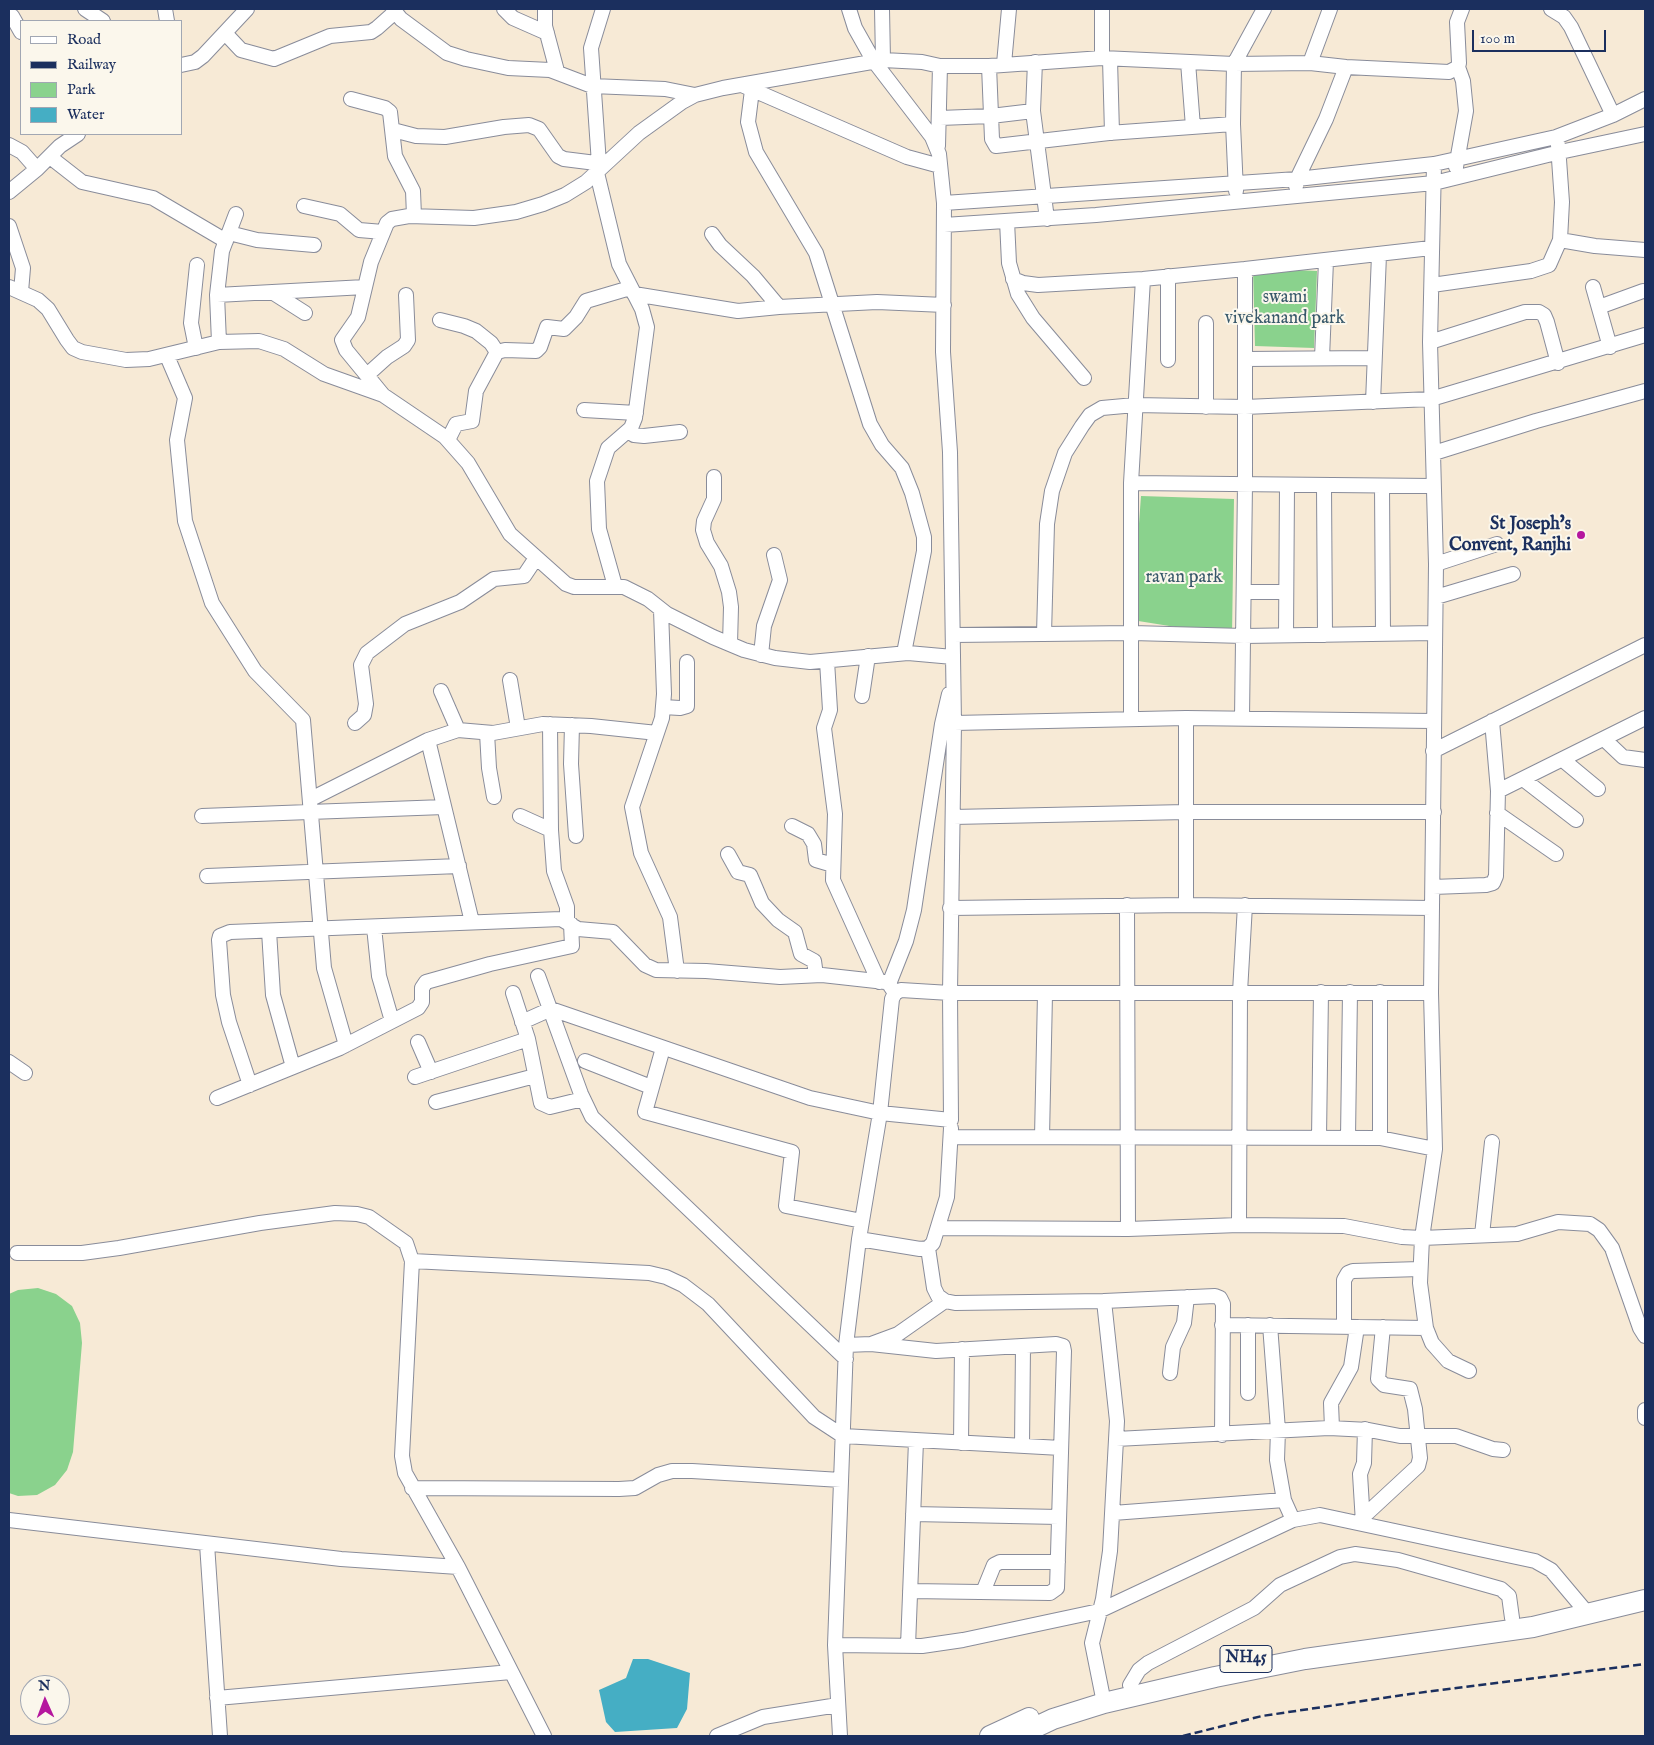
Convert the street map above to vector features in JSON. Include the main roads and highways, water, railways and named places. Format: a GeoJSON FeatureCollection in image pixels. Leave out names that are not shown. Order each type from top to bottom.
{"type":"FeatureCollection","features":[{"type":"Feature","properties":{"kind":"highway","name":"NH45"},"geometry":{"type":"LineString","coordinates":[[990,1736],[1043,1713],[1102,1698],[1295,1661],[1533,1627],[1550,1621],[1645,1600]]}},
{"type":"Feature","properties":{"kind":"highway","name":"NH45"},"geometry":{"type":"LineString","coordinates":[[1017,1736],[1130,1685],[1245,1659],[1319,1646],[1512,1618],[1531,1616],[1550,1621]]}},
{"type":"Feature","properties":{"kind":"water"},"geometry":{"type":"Polygon","coordinates":[[[633,1659],[648,1659],[690,1673],[687,1709],[677,1728],[615,1732],[606,1722],[599,1690],[626,1678],[633,1659]]]}},
{"type":"Feature","properties":{"kind":"railway"},"geometry":{"type":"LineString","coordinates":[[1183,1736],[1262,1716],[1410,1694],[1645,1664]]}},
{"type":"Feature","properties":{"kind":"place","name":"St Joseph's Convent, Ranjhi"},"geometry":{"type":"Point","coordinates":[1581,535]}},
{"type":"Feature","properties":{"kind":"park label","name":"swami vivekanand park"},"geometry":{"type":"Point","coordinates":[1285,308]}},
{"type":"Feature","properties":{"kind":"park label","name":"ravan park"},"geometry":{"type":"Point","coordinates":[1184,578]}}]}
